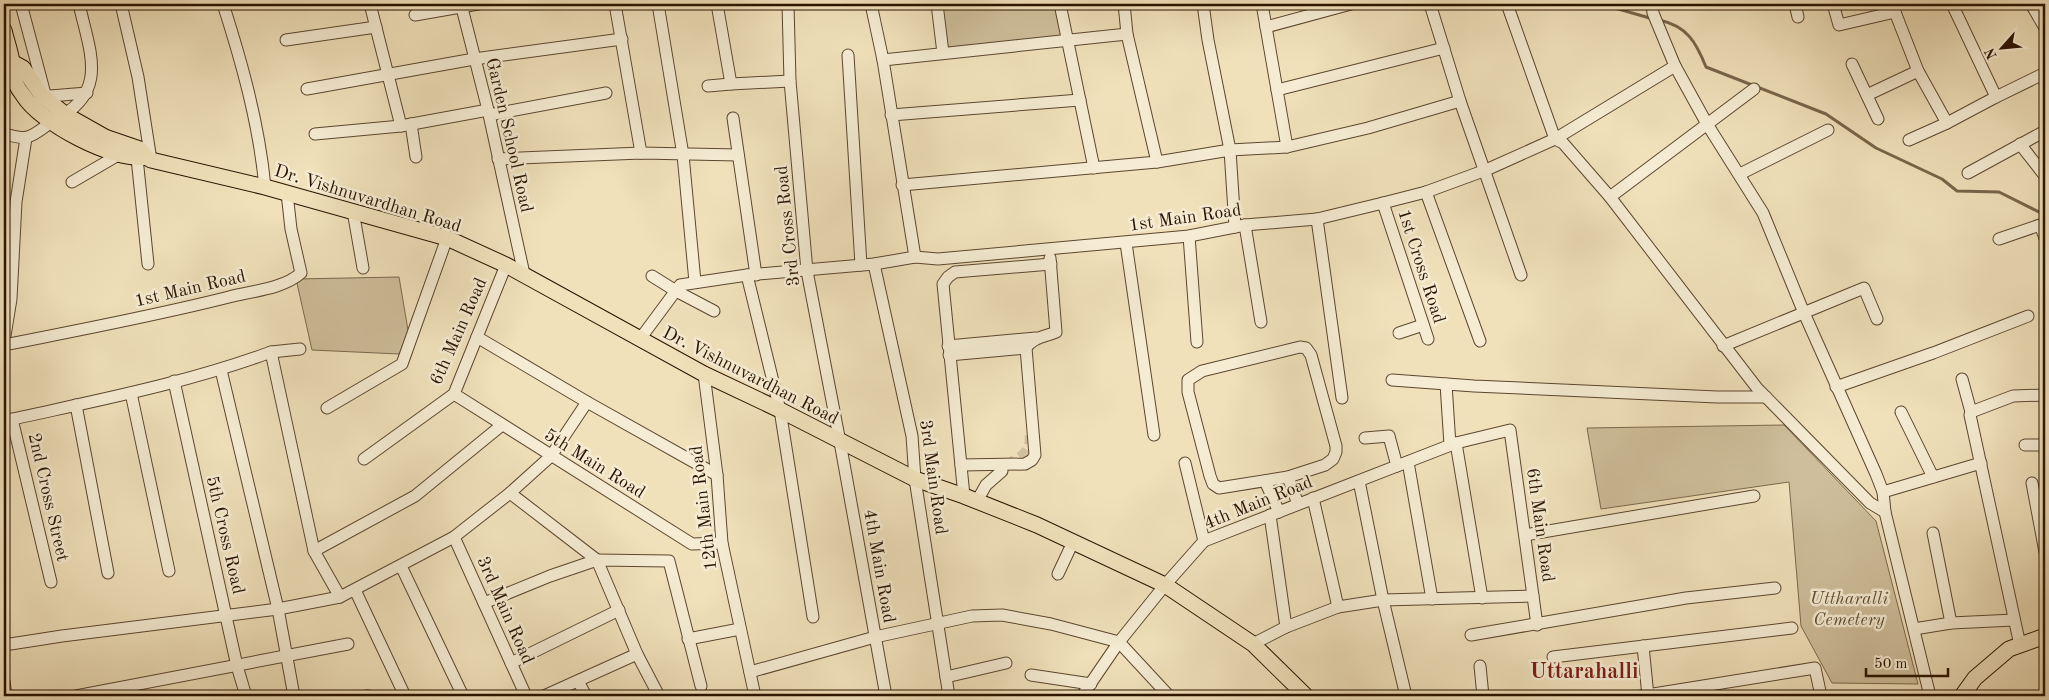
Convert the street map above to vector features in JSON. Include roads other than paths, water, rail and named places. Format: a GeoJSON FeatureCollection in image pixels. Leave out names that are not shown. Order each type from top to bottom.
{"type":"FeatureCollection","features":[{"type":"Feature","properties":{"kind":"main road","name":"Dr. Vishnuvardhan Road"},"geometry":{"type":"LineString","coordinates":[[5,39],[12,62],[13,76],[23,96],[51,123],[95,146],[120,154],[145,158],[265,187],[447,238],[524,274],[704,374],[780,410],[915,479],[971,498],[1073,542],[1164,585],[1253,644],[1298,694]]}},
{"type":"Feature","properties":{"kind":"main road","name":"Dr. Vishnuvardhan Road"},"geometry":{"type":"LineString","coordinates":[[12,62],[23,68],[42,96],[66,115],[105,137],[140,149],[145,158]]}},
{"type":"Feature","properties":{"kind":"main road"},"geometry":{"type":"LineString","coordinates":[[1962,696],[1975,678],[2009,649],[2045,636]]}},
{"type":"Feature","properties":{"kind":"street"},"geometry":{"type":"LineString","coordinates":[[22,4],[45,94],[50,96],[87,93]]}},
{"type":"Feature","properties":{"kind":"street"},"geometry":{"type":"LineString","coordinates":[[4,134],[26,138],[66,115],[75,108],[87,93],[91,81],[91,59],[79,4]]}},
{"type":"Feature","properties":{"kind":"street"},"geometry":{"type":"LineString","coordinates":[[120,4],[138,77],[145,158],[148,264]]}},
{"type":"Feature","properties":{"kind":"street"},"geometry":{"type":"LineString","coordinates":[[223,4],[234,38],[262,146],[265,187]]}},
{"type":"Feature","properties":{"kind":"street"},"geometry":{"type":"LineString","coordinates":[[370,4],[388,75],[416,157]]}},
{"type":"Feature","properties":{"kind":"street"},"geometry":{"type":"LineString","coordinates":[[415,15],[461,5],[478,4]]}},
{"type":"Feature","properties":{"kind":"street"},"geometry":{"type":"LineString","coordinates":[[616,4],[641,153]]}},
{"type":"Feature","properties":{"kind":"street"},"geometry":{"type":"LineString","coordinates":[[658,4],[683,155],[695,282]]}},
{"type":"Feature","properties":{"kind":"street"},"geometry":{"type":"LineString","coordinates":[[717,4],[731,84]]}},
{"type":"Feature","properties":{"kind":"street","name":"3rd Cross Road"},"geometry":{"type":"LineString","coordinates":[[788,4],[790,81],[807,270],[840,442]]}},
{"type":"Feature","properties":{"kind":"street"},"geometry":{"type":"LineString","coordinates":[[871,4],[883,60],[915,257]]}},
{"type":"Feature","properties":{"kind":"street"},"geometry":{"type":"LineString","coordinates":[[937,4],[943,53]]}},
{"type":"Feature","properties":{"kind":"street"},"geometry":{"type":"LineString","coordinates":[[1060,4],[1094,168]]}},
{"type":"Feature","properties":{"kind":"street"},"geometry":{"type":"LineString","coordinates":[[1124,4],[1127,34],[1157,162]]}},
{"type":"Feature","properties":{"kind":"street"},"geometry":{"type":"LineString","coordinates":[[1203,4],[1208,40],[1230,150],[1240,226],[1261,322]]}},
{"type":"Feature","properties":{"kind":"street"},"geometry":{"type":"LineString","coordinates":[[1262,4],[1287,147]]}},
{"type":"Feature","properties":{"kind":"street"},"geometry":{"type":"LineString","coordinates":[[1266,27],[1352,4]]}},
{"type":"Feature","properties":{"kind":"street"},"geometry":{"type":"LineString","coordinates":[[1430,4],[1460,101],[1486,170],[1521,275]]}},
{"type":"Feature","properties":{"kind":"street"},"geometry":{"type":"LineString","coordinates":[[1507,4],[1555,139],[1564,143],[1610,197],[1723,346],[1766,397],[1870,503],[1885,512]]}},
{"type":"Feature","properties":{"kind":"street"},"geometry":{"type":"LineString","coordinates":[[1795,4],[1798,18]]}},
{"type":"Feature","properties":{"kind":"street"},"geometry":{"type":"LineString","coordinates":[[1833,4],[1839,25],[1894,8],[1918,71],[1947,123]]}},
{"type":"Feature","properties":{"kind":"street"},"geometry":{"type":"LineString","coordinates":[[1952,4],[1996,97]]}},
{"type":"Feature","properties":{"kind":"street"},"geometry":{"type":"LineString","coordinates":[[2031,4],[2045,28]]}},
{"type":"Feature","properties":{"kind":"street","name":"Garden School Road"},"geometry":{"type":"LineString","coordinates":[[461,5],[489,112],[524,274]]}},
{"type":"Feature","properties":{"kind":"street"},"geometry":{"type":"LineString","coordinates":[[1655,14],[1675,66],[1707,124],[1740,174],[1763,214],[1804,313],[1883,492],[1885,512],[1930,696]]}},
{"type":"Feature","properties":{"kind":"street"},"geometry":{"type":"LineString","coordinates":[[286,40],[376,27]]}},
{"type":"Feature","properties":{"kind":"street"},"geometry":{"type":"LineString","coordinates":[[883,60],[1127,34]]}},
{"type":"Feature","properties":{"kind":"street"},"geometry":{"type":"LineString","coordinates":[[307,89],[474,59],[622,39]]}},
{"type":"Feature","properties":{"kind":"street"},"geometry":{"type":"LineString","coordinates":[[1277,90],[1444,48]]}},
{"type":"Feature","properties":{"kind":"street"},"geometry":{"type":"LineString","coordinates":[[848,55],[861,265]]}},
{"type":"Feature","properties":{"kind":"street"},"geometry":{"type":"LineString","coordinates":[[1852,64],[1878,119]]}},
{"type":"Feature","properties":{"kind":"street","name":"1st Main Road"},"geometry":{"type":"LineString","coordinates":[[676,291],[680,285],[752,275],[874,264],[915,257],[938,259],[1126,243],[1189,236],[1240,226],[1317,219],[1426,192],[1486,170],[1555,139],[1675,66]]}},
{"type":"Feature","properties":{"kind":"street"},"geometry":{"type":"LineString","coordinates":[[1867,95],[1918,71]]}},
{"type":"Feature","properties":{"kind":"street"},"geometry":{"type":"LineString","coordinates":[[1909,140],[1947,123],[2045,72]]}},
{"type":"Feature","properties":{"kind":"street"},"geometry":{"type":"LineString","coordinates":[[708,86],[790,81]]}},
{"type":"Feature","properties":{"kind":"street"},"geometry":{"type":"LineString","coordinates":[[1610,197],[1754,89]]}},
{"type":"Feature","properties":{"kind":"street"},"geometry":{"type":"LineString","coordinates":[[315,134],[406,125],[606,94]]}},
{"type":"Feature","properties":{"kind":"street"},"geometry":{"type":"LineString","coordinates":[[891,115],[1080,100]]}},
{"type":"Feature","properties":{"kind":"street"},"geometry":{"type":"LineString","coordinates":[[902,185],[1157,162],[1230,150],[1287,147],[1368,128],[1460,101]]}},
{"type":"Feature","properties":{"kind":"street"},"geometry":{"type":"LineString","coordinates":[[732,118],[752,275],[780,410],[813,617]]}},
{"type":"Feature","properties":{"kind":"street"},"geometry":{"type":"LineString","coordinates":[[1740,174],[1828,130]]}},
{"type":"Feature","properties":{"kind":"street"},"geometry":{"type":"LineString","coordinates":[[1968,173],[2045,131]]}},
{"type":"Feature","properties":{"kind":"street"},"geometry":{"type":"LineString","coordinates":[[4,344],[10,299],[17,196],[26,138]]}},
{"type":"Feature","properties":{"kind":"street"},"geometry":{"type":"LineString","coordinates":[[2020,144],[2045,176]]}},
{"type":"Feature","properties":{"kind":"street"},"geometry":{"type":"LineString","coordinates":[[498,159],[641,153],[738,155]]}},
{"type":"Feature","properties":{"kind":"street"},"geometry":{"type":"LineString","coordinates":[[72,182],[120,154]]}},
{"type":"Feature","properties":{"kind":"street"},"geometry":{"type":"LineString","coordinates":[[1426,192],[1480,342]]}},
{"type":"Feature","properties":{"kind":"street","name":"1st Main Road"},"geometry":{"type":"LineString","coordinates":[[4,344],[172,311],[276,286],[296,277],[301,273],[291,229],[287,193]]}},
{"type":"Feature","properties":{"kind":"street","name":"1st Cross Road"},"geometry":{"type":"LineString","coordinates":[[1384,203],[1428,339]]}},
{"type":"Feature","properties":{"kind":"street"},"geometry":{"type":"LineString","coordinates":[[353,211],[363,268]]}},
{"type":"Feature","properties":{"kind":"street"},"geometry":{"type":"LineString","coordinates":[[1317,219],[1342,398]]}},
{"type":"Feature","properties":{"kind":"street"},"geometry":{"type":"LineString","coordinates":[[1999,238],[2040,225],[2045,238]]}},
{"type":"Feature","properties":{"kind":"street"},"geometry":{"type":"LineString","coordinates":[[1189,236],[1197,342]]}},
{"type":"Feature","properties":{"kind":"street"},"geometry":{"type":"LineString","coordinates":[[326,408],[402,364],[447,238]]}},
{"type":"Feature","properties":{"kind":"street"},"geometry":{"type":"LineString","coordinates":[[1126,243],[1154,435]]}},
{"type":"Feature","properties":{"kind":"street"},"geometry":{"type":"LineString","coordinates":[[948,350],[1036,338],[1056,332],[1050,249]]}},
{"type":"Feature","properties":{"kind":"street","name":"3rd Main Road"},"geometry":{"type":"LineString","coordinates":[[874,264],[912,436],[915,479],[949,696]]}},
{"type":"Feature","properties":{"kind":"street"},"geometry":{"type":"LineString","coordinates":[[1002,471],[971,498],[960,464],[943,284],[955,272],[1051,264]]}},
{"type":"Feature","properties":{"kind":"street","name":"6th Main Road"},"geometry":{"type":"LineString","coordinates":[[364,459],[454,394],[506,265]]}},
{"type":"Feature","properties":{"kind":"street"},"geometry":{"type":"LineString","coordinates":[[652,276],[714,311]]}},
{"type":"Feature","properties":{"kind":"street"},"geometry":{"type":"LineString","coordinates":[[1723,346],[1864,288],[1877,318]]}},
{"type":"Feature","properties":{"kind":"street"},"geometry":{"type":"LineString","coordinates":[[640,339],[676,291]]}},
{"type":"Feature","properties":{"kind":"street"},"geometry":{"type":"LineString","coordinates":[[1836,387],[1933,353],[2028,316]]}},
{"type":"Feature","properties":{"kind":"street"},"geometry":{"type":"LineString","coordinates":[[1399,333],[1423,325]]}},
{"type":"Feature","properties":{"kind":"street"},"geometry":{"type":"LineString","coordinates":[[477,337],[587,402],[717,475]]}},
{"type":"Feature","properties":{"kind":"street"},"geometry":{"type":"LineString","coordinates":[[960,464],[1025,464],[1032,460],[1035,455],[1026,348],[1036,338]]}},
{"type":"Feature","properties":{"kind":"street"},"geometry":{"type":"LineString","coordinates":[[1300,347],[1306,348],[1311,355],[1336,452],[1333,459],[1325,465],[1288,477],[1266,481],[1224,488],[1218,488],[1213,484],[1188,392],[1188,380],[1202,371],[1300,347]]}},
{"type":"Feature","properties":{"kind":"street"},"geometry":{"type":"LineString","coordinates":[[948,350],[1026,348]]}},
{"type":"Feature","properties":{"kind":"street"},"geometry":{"type":"LineString","coordinates":[[8,420],[131,393],[222,370],[271,352],[300,349]]}},
{"type":"Feature","properties":{"kind":"street"},"geometry":{"type":"LineString","coordinates":[[271,352],[314,551],[340,597]]}},
{"type":"Feature","properties":{"kind":"street"},"geometry":{"type":"LineString","coordinates":[[222,370],[278,609],[294,696]]}},
{"type":"Feature","properties":{"kind":"street","name":"12th Main Road"},"geometry":{"type":"LineString","coordinates":[[704,374],[717,475],[722,543],[755,696]]}},
{"type":"Feature","properties":{"kind":"street"},"geometry":{"type":"LineString","coordinates":[[1962,379],[2020,645]]}},
{"type":"Feature","properties":{"kind":"street"},"geometry":{"type":"LineString","coordinates":[[1392,380],[1717,397],[1766,397]]}},
{"type":"Feature","properties":{"kind":"street","name":"5th Cross Road"},"geometry":{"type":"LineString","coordinates":[[174,381],[237,666],[246,696]]}},
{"type":"Feature","properties":{"kind":"street"},"geometry":{"type":"LineString","coordinates":[[1446,384],[1453,444],[1482,598]]}},
{"type":"Feature","properties":{"kind":"street"},"geometry":{"type":"LineString","coordinates":[[131,393],[169,571]]}},
{"type":"Feature","properties":{"kind":"street","name":"5th Main Road"},"geometry":{"type":"LineString","coordinates":[[454,394],[692,544],[722,543]]}},
{"type":"Feature","properties":{"kind":"street"},"geometry":{"type":"LineString","coordinates":[[1970,412],[2013,396],[2045,394]]}},
{"type":"Feature","properties":{"kind":"street"},"geometry":{"type":"LineString","coordinates":[[4,645],[278,609],[340,597],[454,538],[510,493],[551,456],[587,402]]}},
{"type":"Feature","properties":{"kind":"street"},"geometry":{"type":"LineString","coordinates":[[76,405],[108,574]]}},
{"type":"Feature","properties":{"kind":"street"},"geometry":{"type":"LineString","coordinates":[[1901,412],[1933,477]]}},
{"type":"Feature","properties":{"kind":"street","name":"2nd Cross Street"},"geometry":{"type":"LineString","coordinates":[[8,420],[51,582]]}},
{"type":"Feature","properties":{"kind":"street"},"geometry":{"type":"LineString","coordinates":[[314,551],[415,496],[502,424]]}},
{"type":"Feature","properties":{"kind":"street","name":"6th Main Road"},"geometry":{"type":"LineString","coordinates":[[1510,430],[1537,625]]}},
{"type":"Feature","properties":{"kind":"street","name":"4th Main Road"},"geometry":{"type":"LineString","coordinates":[[1083,696],[1119,642],[1164,585],[1204,541],[1453,444],[1510,430]]}},
{"type":"Feature","properties":{"kind":"street"},"geometry":{"type":"LineString","coordinates":[[1365,438],[1389,436],[1396,466]]}},
{"type":"Feature","properties":{"kind":"street","name":"4th Main Road"},"geometry":{"type":"LineString","coordinates":[[840,442],[886,696]]}},
{"type":"Feature","properties":{"kind":"street"},"geometry":{"type":"LineString","coordinates":[[2025,445],[2045,446]]}},
{"type":"Feature","properties":{"kind":"street"},"geometry":{"type":"LineString","coordinates":[[1408,462],[1432,599]]}},
{"type":"Feature","properties":{"kind":"street"},"geometry":{"type":"LineString","coordinates":[[1185,463],[1204,541]]}},
{"type":"Feature","properties":{"kind":"street"},"geometry":{"type":"LineString","coordinates":[[1883,492],[1981,463]]}},
{"type":"Feature","properties":{"kind":"street"},"geometry":{"type":"LineString","coordinates":[[1288,477],[1298,504]]}},
{"type":"Feature","properties":{"kind":"street"},"geometry":{"type":"LineString","coordinates":[[1266,481],[1274,513],[1286,627]]}},
{"type":"Feature","properties":{"kind":"street"},"geometry":{"type":"LineString","coordinates":[[1359,481],[1383,600],[1406,696]]}},
{"type":"Feature","properties":{"kind":"street"},"geometry":{"type":"LineString","coordinates":[[2032,483],[2045,552]]}},
{"type":"Feature","properties":{"kind":"street"},"geometry":{"type":"LineString","coordinates":[[510,493],[597,560],[637,654],[659,696]]}},
{"type":"Feature","properties":{"kind":"street"},"geometry":{"type":"LineString","coordinates":[[1524,535],[1754,496]]}},
{"type":"Feature","properties":{"kind":"street"},"geometry":{"type":"LineString","coordinates":[[1313,498],[1338,607]]}},
{"type":"Feature","properties":{"kind":"street"},"geometry":{"type":"LineString","coordinates":[[1933,533],[1950,622]]}},
{"type":"Feature","properties":{"kind":"street","name":"3rd Main Road"},"geometry":{"type":"LineString","coordinates":[[454,538],[526,696]]}},
{"type":"Feature","properties":{"kind":"street"},"geometry":{"type":"LineString","coordinates":[[1058,574],[1073,542]]}},
{"type":"Feature","properties":{"kind":"street"},"geometry":{"type":"LineString","coordinates":[[484,603],[550,576],[597,560],[668,561],[701,686]]}},
{"type":"Feature","properties":{"kind":"street"},"geometry":{"type":"LineString","coordinates":[[400,566],[463,696]]}},
{"type":"Feature","properties":{"kind":"street"},"geometry":{"type":"LineString","coordinates":[[1471,635],[1668,601],[1775,588]]}},
{"type":"Feature","properties":{"kind":"street"},"geometry":{"type":"LineString","coordinates":[[355,590],[405,696]]}},
{"type":"Feature","properties":{"kind":"street"},"geometry":{"type":"LineString","coordinates":[[1253,644],[1286,627],[1338,607],[1383,600],[1533,596]]}},
{"type":"Feature","properties":{"kind":"street"},"geometry":{"type":"LineString","coordinates":[[511,663],[618,610]]}},
{"type":"Feature","properties":{"kind":"street"},"geometry":{"type":"LineString","coordinates":[[750,672],[875,636],[972,616],[1002,615],[1050,624],[1119,642],[1168,696]]}},
{"type":"Feature","properties":{"kind":"street"},"geometry":{"type":"LineString","coordinates":[[1914,628],[1950,622],[2014,620]]}},
{"type":"Feature","properties":{"kind":"street"},"geometry":{"type":"LineString","coordinates":[[1553,657],[1792,628]]}},
{"type":"Feature","properties":{"kind":"street"},"geometry":{"type":"LineString","coordinates":[[688,639],[740,629]]}},
{"type":"Feature","properties":{"kind":"street"},"geometry":{"type":"LineString","coordinates":[[76,696],[348,644]]}},
{"type":"Feature","properties":{"kind":"street"},"geometry":{"type":"LineString","coordinates":[[1643,646],[1648,696]]}},
{"type":"Feature","properties":{"kind":"street"},"geometry":{"type":"LineString","coordinates":[[544,696],[637,654]]}},
{"type":"Feature","properties":{"kind":"street"},"geometry":{"type":"LineString","coordinates":[[946,677],[1006,663]]}},
{"type":"Feature","properties":{"kind":"street"},"geometry":{"type":"LineString","coordinates":[[1480,666],[1483,696]]}},
{"type":"Feature","properties":{"kind":"street"},"geometry":{"type":"LineString","coordinates":[[1642,696],[1815,668],[1821,696]]}},
{"type":"Feature","properties":{"kind":"street"},"geometry":{"type":"LineString","coordinates":[[1032,675],[1091,684]]}},
{"type":"Feature","properties":{"kind":"street"},"geometry":{"type":"LineString","coordinates":[[4,681],[6,696]]}},
{"type":"Feature","properties":{"kind":"street"},"geometry":{"type":"LineString","coordinates":[[578,681],[586,696]]}},
{"type":"Feature","properties":{"kind":"waterway"},"geometry":{"type":"LineString","coordinates":[[1601,4],[1653,19]]}},
{"type":"Feature","properties":{"kind":"waterway"},"geometry":{"type":"LineString","coordinates":[[1659,20],[1677,26],[1684,31],[1694,43],[1706,67],[1826,114],[1876,148],[1942,179],[1957,191],[1999,192],[2045,215]]}},
{"type":"Feature","properties":{"kind":"tunnel"},"geometry":{"type":"LineString","coordinates":[[1006,467],[1027,451],[1030,435]]}},
{"type":"Feature","properties":{"kind":"district","name":"Uttarahalli"},"geometry":{"type":"Point","coordinates":[1584,670]}},
{"type":"Feature","properties":{"kind":"park label","name":"Uttharalli Cemetery"},"geometry":{"type":"Point","coordinates":[1849,608]}}]}
